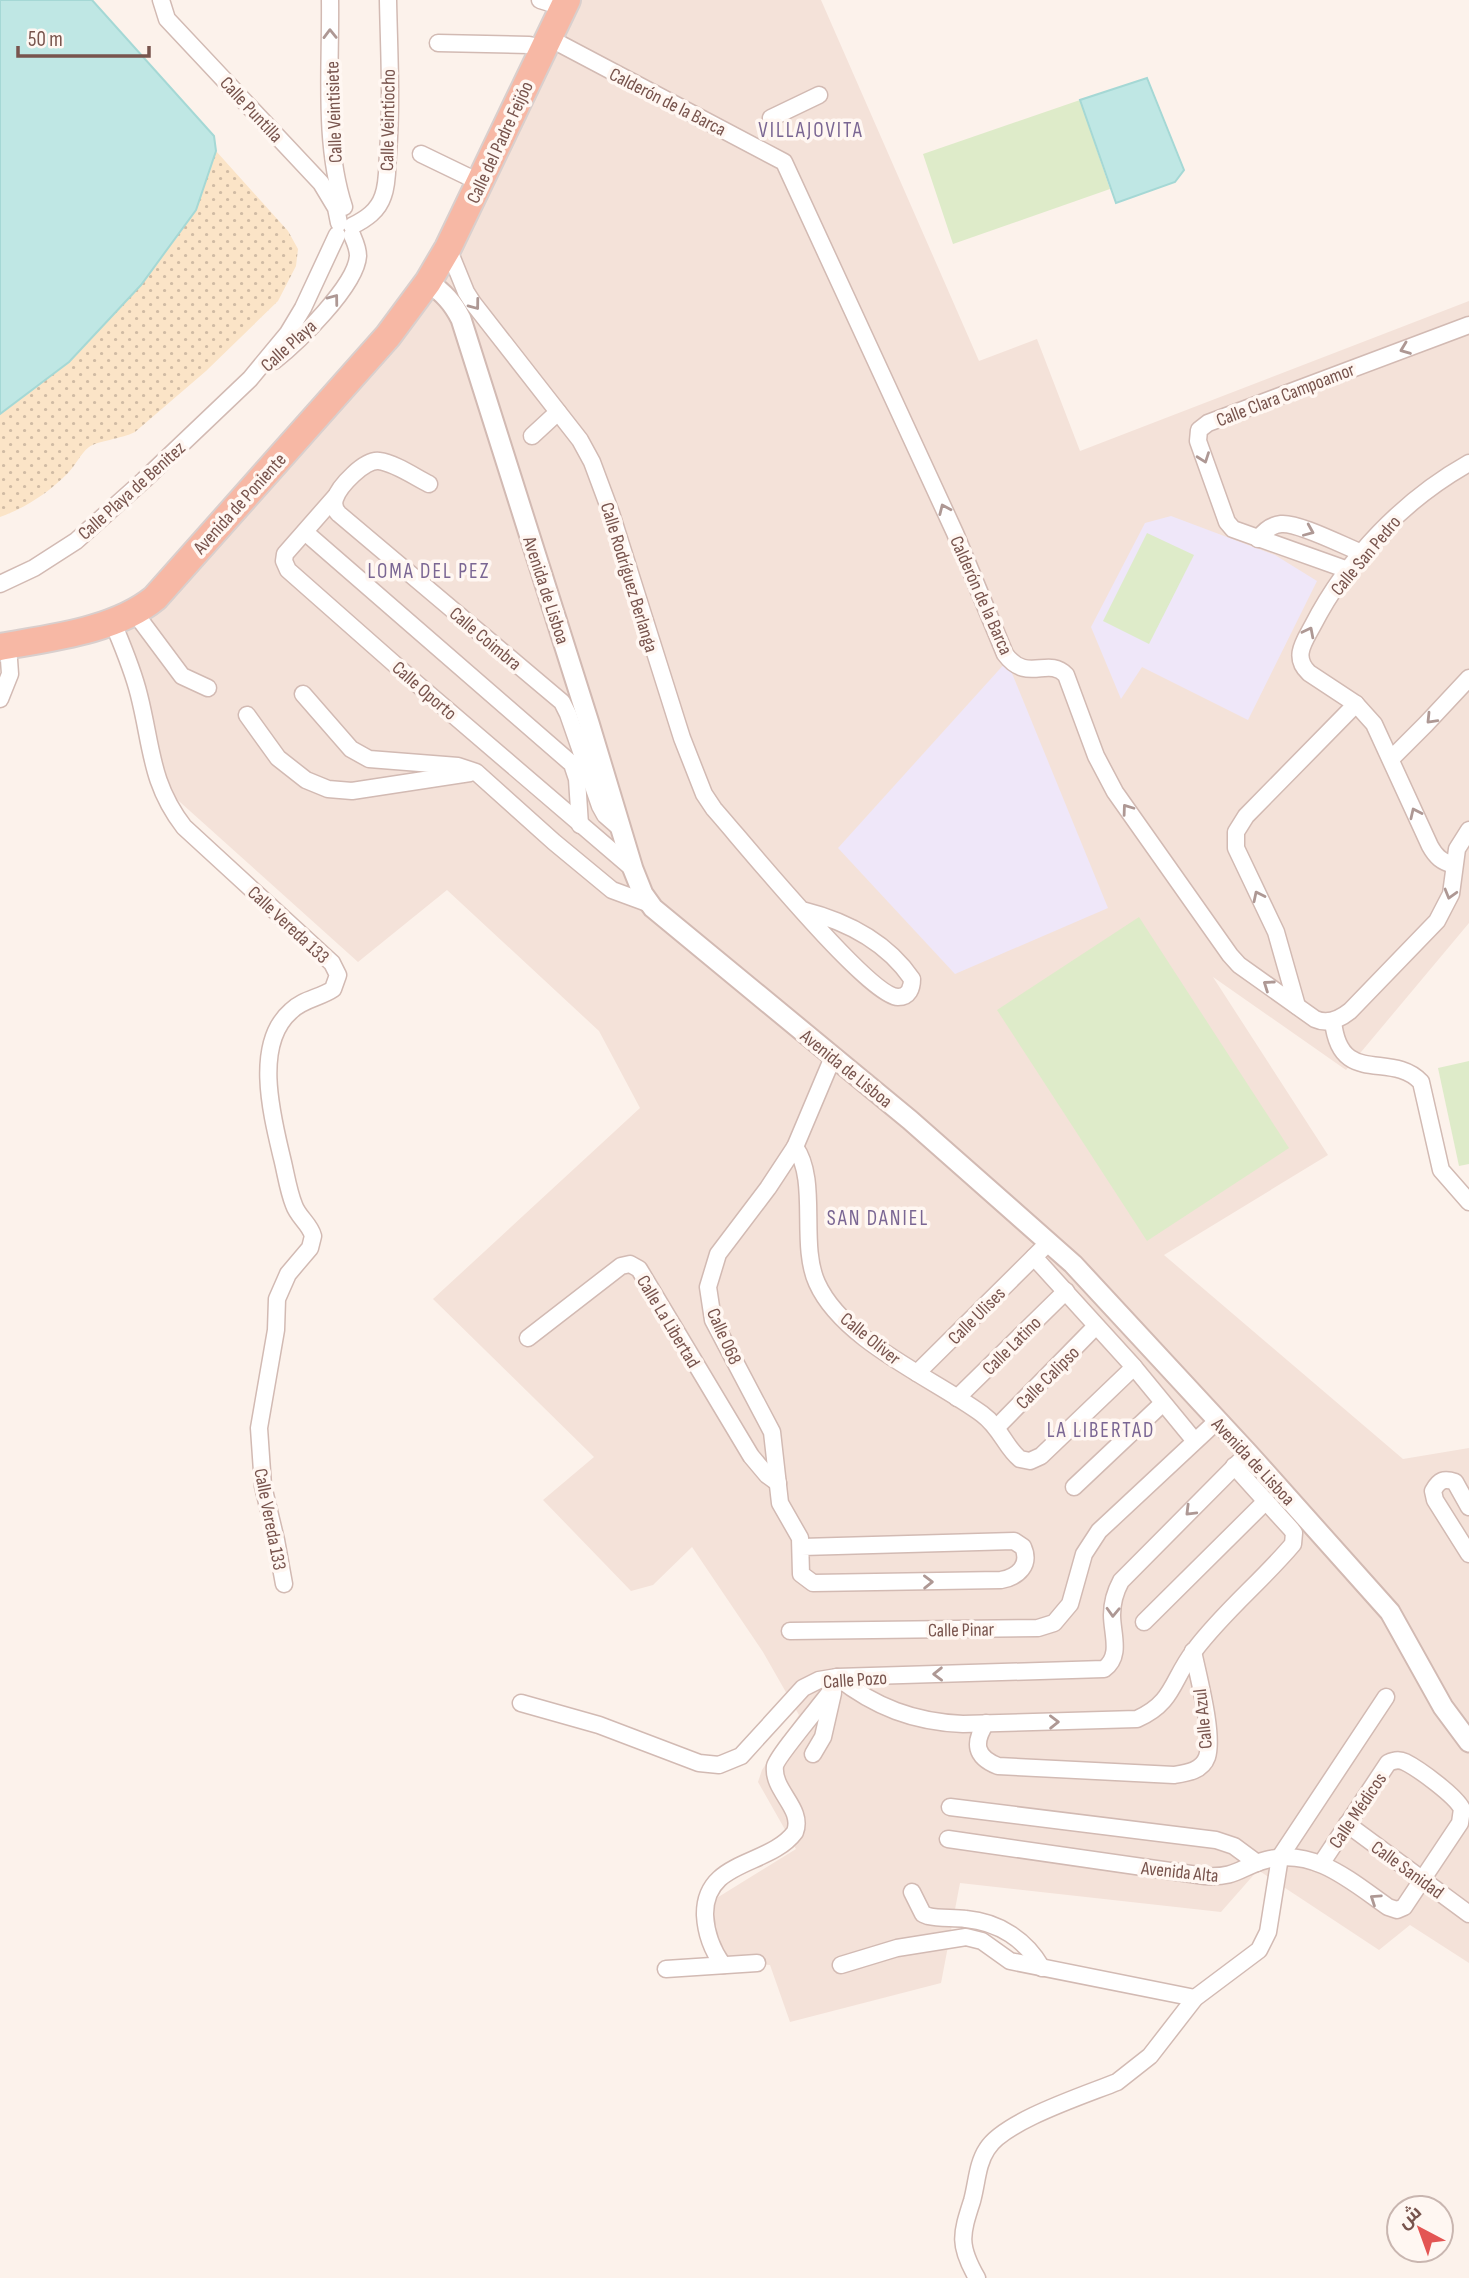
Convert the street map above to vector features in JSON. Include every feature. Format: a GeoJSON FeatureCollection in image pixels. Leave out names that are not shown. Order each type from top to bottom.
{"type":"FeatureCollection","features":[{"type":"Feature","properties":{"kind":"highway","name":"Calle del Padre Feijóo"},"geometry":{"type":"LineString","coordinates":[[428,282],[448,248],[546,43],[557,3]]}},
{"type":"Feature","properties":{"kind":"highway","name":"Avenida de Poniente"},"geometry":{"type":"LineString","coordinates":[[4,646],[124,618],[155,598],[388,336],[428,282]]}},
{"type":"Feature","properties":{"kind":"street","name":"Calle Puntilla"},"geometry":{"type":"LineString","coordinates":[[151,0],[162,7],[302,161],[330,195],[346,228]]}},
{"type":"Feature","properties":{"kind":"street","name":"Calle Veintisiete"},"geometry":{"type":"LineString","coordinates":[[330,0],[332,149],[346,228]]}},
{"type":"Feature","properties":{"kind":"street","name":"Calle Veintiocho"},"geometry":{"type":"LineString","coordinates":[[346,228],[365,219],[376,209],[383,197],[386,183],[390,130],[388,0]]}},
{"type":"Feature","properties":{"kind":"street"},"geometry":{"type":"LineString","coordinates":[[438,43],[546,43]]}},
{"type":"Feature","properties":{"kind":"street","name":"Calderón de la Barca"},"geometry":{"type":"LineString","coordinates":[[546,43],[784,162],[935,489],[1005,654],[1020,668],[1052,667],[1060,669],[1066,675],[1096,755],[1115,792],[1230,956],[1321,1021],[1333,1020]]}},
{"type":"Feature","properties":{"kind":"street"},"geometry":{"type":"LineString","coordinates":[[771,118],[819,95]]}},
{"type":"Feature","properties":{"kind":"street"},"geometry":{"type":"LineString","coordinates":[[302,161],[312,160],[332,149]]}},
{"type":"Feature","properties":{"kind":"street"},"geometry":{"type":"LineString","coordinates":[[421,153],[480,182]]}},
{"type":"Feature","properties":{"kind":"street","name":"Calle Playa"},"geometry":{"type":"LineString","coordinates":[[250,379],[292,346],[333,301],[355,267],[358,256],[346,228]]}},
{"type":"Feature","properties":{"kind":"street","name":"Calle Playa"},"geometry":{"type":"LineString","coordinates":[[250,379],[288,333],[346,228]]}},
{"type":"Feature","properties":{"kind":"street","name":"Calle Rodríguez Berlanga"},"geometry":{"type":"LineString","coordinates":[[448,248],[466,292],[580,440],[592,462],[611,513],[678,726],[704,794],[828,941],[856,968],[896,997],[905,996],[912,988],[912,979],[907,971],[870,938],[838,921],[802,910]]}},
{"type":"Feature","properties":{"kind":"street","name":"Avenida de Lisboa"},"geometry":{"type":"LineString","coordinates":[[428,282],[448,298],[461,319],[633,869],[650,904],[910,1120],[1073,1264],[1217,1421],[1241,1460],[1390,1612],[1443,1707],[1469,1742]]}},
{"type":"Feature","properties":{"kind":"street","name":"Calle Clara Campoamor"},"geometry":{"type":"LineString","coordinates":[[1348,570],[1233,530],[1227,523],[1198,435],[1203,426],[1469,325]]}},
{"type":"Feature","properties":{"kind":"street","name":"Calle Playa de Benitez"},"geometry":{"type":"LineString","coordinates":[[0,583],[34,569],[76,541],[164,462],[250,379]]}},
{"type":"Feature","properties":{"kind":"street"},"geometry":{"type":"LineString","coordinates":[[533,436],[558,412]]}},
{"type":"Feature","properties":{"kind":"street"},"geometry":{"type":"LineString","coordinates":[[335,497],[360,468],[371,461],[382,461],[429,484]]}},
{"type":"Feature","properties":{"kind":"street","name":"Calle San Pedro"},"geometry":{"type":"LineString","coordinates":[[1454,865],[1443,862],[1435,855],[1374,724],[1356,704],[1309,673],[1299,658],[1300,650],[1322,608],[1362,553],[1387,525],[1415,500],[1469,463]]}},
{"type":"Feature","properties":{"kind":"street","name":"Calle Coimbra"},"geometry":{"type":"LineString","coordinates":[[335,497],[334,507],[339,514],[562,702],[600,806],[605,815],[621,829]]}},
{"type":"Feature","properties":{"kind":"street","name":"Calle Oporto"},"geometry":{"type":"LineString","coordinates":[[335,497],[285,554],[284,561],[288,570],[633,869]]}},
{"type":"Feature","properties":{"kind":"street"},"geometry":{"type":"LineString","coordinates":[[1258,539],[1273,526],[1292,524],[1362,553]]}},
{"type":"Feature","properties":{"kind":"street"},"geometry":{"type":"LineString","coordinates":[[305,531],[572,764],[577,779],[580,825]]}},
{"type":"Feature","properties":{"kind":"street"},"geometry":{"type":"LineString","coordinates":[[124,618],[182,676],[208,688]]}},
{"type":"Feature","properties":{"kind":"street","name":"Calle Vereda 133"},"geometry":{"type":"LineString","coordinates":[[124,618],[153,766],[168,804],[184,827],[332,963],[338,975],[333,989],[299,1004],[282,1020],[271,1044],[270,1105],[290,1195],[298,1215],[309,1226],[313,1237],[310,1248],[288,1274],[277,1299],[276,1329],[258,1428],[263,1486],[284,1584]]}},
{"type":"Feature","properties":{"kind":"street"},"geometry":{"type":"LineString","coordinates":[[0,699],[10,674],[4,646]]}},
{"type":"Feature","properties":{"kind":"street"},"geometry":{"type":"LineString","coordinates":[[1391,759],[1469,678]]}},
{"type":"Feature","properties":{"kind":"street"},"geometry":{"type":"LineString","coordinates":[[303,694],[351,749],[369,758],[458,766],[476,772],[612,890],[650,904]]}},
{"type":"Feature","properties":{"kind":"street"},"geometry":{"type":"LineString","coordinates":[[1297,1006],[1276,932],[1236,848],[1236,832],[1246,816],[1356,704]]}},
{"type":"Feature","properties":{"kind":"street"},"geometry":{"type":"LineString","coordinates":[[247,715],[278,758],[306,780],[328,789],[352,791],[476,772]]}},
{"type":"Feature","properties":{"kind":"street"},"geometry":{"type":"LineString","coordinates":[[1469,830],[1457,849],[1451,894],[1437,921],[1350,1011],[1333,1020],[1335,1037],[1344,1051],[1357,1063],[1402,1069],[1413,1073],[1421,1082],[1441,1170],[1469,1202]]}},
{"type":"Feature","properties":{"kind":"street","name":"Calle 068"},"geometry":{"type":"LineString","coordinates":[[802,1546],[1014,1541],[1023,1547],[1026,1553],[1022,1569],[1013,1577],[1001,1580],[808,1582],[801,1574],[802,1546],[798,1533],[780,1503],[772,1432],[713,1320],[708,1287],[718,1254],[795,1147],[833,1057]]}},
{"type":"Feature","properties":{"kind":"street","name":"Calle Oliver"},"geometry":{"type":"LineString","coordinates":[[795,1147],[805,1169],[810,1260],[817,1284],[832,1305],[861,1334],[897,1361],[981,1413],[997,1427],[1013,1453],[1020,1459],[1030,1461],[1041,1456],[1134,1367]]}},
{"type":"Feature","properties":{"kind":"street","name":"Calle Ulises"},"geometry":{"type":"LineString","coordinates":[[917,1373],[1049,1242]]}},
{"type":"Feature","properties":{"kind":"street"},"geometry":{"type":"LineString","coordinates":[[1034,1257],[1134,1367],[1194,1440]]}},
{"type":"Feature","properties":{"kind":"street","name":"Calle La Libertad"},"geometry":{"type":"LineString","coordinates":[[528,1338],[621,1266],[635,1266],[751,1456],[767,1475],[778,1483]]}},
{"type":"Feature","properties":{"kind":"street","name":"Calle Latino"},"geometry":{"type":"LineString","coordinates":[[957,1398],[1066,1291]]}},
{"type":"Feature","properties":{"kind":"street","name":"Calle Calipso"},"geometry":{"type":"LineString","coordinates":[[997,1427],[1096,1326]]}},
{"type":"Feature","properties":{"kind":"street"},"geometry":{"type":"LineString","coordinates":[[1074,1487],[1163,1403]]}},
{"type":"Feature","properties":{"kind":"street","name":"Calle Pinar"},"geometry":{"type":"LineString","coordinates":[[790,1631],[1038,1628],[1054,1623],[1070,1604],[1084,1554],[1105,1524],[1217,1421]]}},
{"type":"Feature","properties":{"kind":"street"},"geometry":{"type":"LineString","coordinates":[[1193,1651],[1293,1544],[1294,1533],[1266,1501],[1241,1460]]}},
{"type":"Feature","properties":{"kind":"street","name":"Calle Pozo"},"geometry":{"type":"LineString","coordinates":[[521,1703],[599,1725],[699,1763],[719,1765],[741,1756],[803,1688],[819,1680],[836,1682],[1104,1669],[1112,1662],[1115,1653],[1112,1614],[1116,1590],[1121,1581],[1241,1460]]}},
{"type":"Feature","properties":{"kind":"street"},"geometry":{"type":"LineString","coordinates":[[1469,1507],[1455,1482],[1446,1479],[1438,1483],[1433,1491],[1435,1500],[1469,1554]]}},
{"type":"Feature","properties":{"kind":"street"},"geometry":{"type":"LineString","coordinates":[[1144,1622],[1266,1501]]}},
{"type":"Feature","properties":{"kind":"street","name":"Calle Azul"},"geometry":{"type":"LineString","coordinates":[[1193,1651],[1208,1733],[1207,1757],[1201,1766],[1192,1772],[1174,1775],[998,1766],[985,1760],[978,1748],[978,1736],[986,1723],[1137,1719],[1155,1711],[1193,1651]]}},
{"type":"Feature","properties":{"kind":"street"},"geometry":{"type":"LineString","coordinates":[[836,1682],[895,1712],[940,1723],[986,1723]]}},
{"type":"Feature","properties":{"kind":"street"},"geometry":{"type":"LineString","coordinates":[[813,1754],[823,1737],[836,1682]]}},
{"type":"Feature","properties":{"kind":"street"},"geometry":{"type":"LineString","coordinates":[[723,1965],[710,1944],[706,1931],[705,1901],[711,1886],[723,1875],[782,1844],[795,1832],[796,1817],[778,1784],[775,1766],[836,1682]]}},
{"type":"Feature","properties":{"kind":"street"},"geometry":{"type":"LineString","coordinates":[[976,2278],[964,2250],[963,2231],[979,2166],[988,2147],[995,2139],[1034,2116],[1128,2075],[1160,2045],[1195,1998],[1259,1950],[1268,1932],[1280,1857],[1386,1697]]}},
{"type":"Feature","properties":{"kind":"street","name":"Calle Médicos"},"geometry":{"type":"LineString","coordinates":[[1321,1864],[1388,1763],[1403,1761],[1459,1803],[1462,1816],[1421,1880]]}},
{"type":"Feature","properties":{"kind":"street"},"geometry":{"type":"LineString","coordinates":[[950,1807],[1216,1840],[1234,1846],[1257,1863]]}},
{"type":"Feature","properties":{"kind":"street","name":"Calle Sanidad"},"geometry":{"type":"LineString","coordinates":[[1347,1824],[1469,1914]]}},
{"type":"Feature","properties":{"kind":"street","name":"Avenida Alta"},"geometry":{"type":"LineString","coordinates":[[948,1839],[1205,1876],[1229,1876],[1257,1863],[1280,1857],[1304,1858],[1321,1864],[1397,1910],[1404,1907],[1421,1880]]}},
{"type":"Feature","properties":{"kind":"street"},"geometry":{"type":"LineString","coordinates":[[912,1892],[923,1914],[969,1919],[1007,1932],[1027,1946],[1042,1968]]}},
{"type":"Feature","properties":{"kind":"street"},"geometry":{"type":"LineString","coordinates":[[841,1965],[897,1948],[966,1937],[982,1941],[1010,1961],[1195,1998]]}},
{"type":"Feature","properties":{"kind":"street"},"geometry":{"type":"LineString","coordinates":[[666,1969],[757,1963]]}},
{"type":"Feature","properties":{"kind":"shaded area"},"geometry":{"type":"Polygon","coordinates":[[[567,0],[821,0],[979,361],[1037,339],[1080,451],[1469,301],[1469,923],[1346,1070],[1213,977],[1328,1155],[1164,1255],[1403,1459],[1469,1448],[1469,1963],[1410,1925],[1379,1950],[1258,1870],[1221,1912],[960,1883],[941,1983],[790,2022],[770,1965],[722,1962],[707,1904],[796,1849],[758,1782],[762,1770],[799,1715],[763,1652],[692,1547],[653,1585],[631,1591],[543,1500],[594,1457],[433,1299],[640,1108],[599,1031],[447,890],[358,962],[161,785],[119,612],[151,588],[440,266],[567,0]]]}},
{"type":"Feature","properties":{"kind":"shaded area"},"geometry":{"type":"Polygon","coordinates":[[[1171,516],[1275,555],[1317,581],[1248,720],[1142,667],[1121,699],[1091,627],[1145,523],[1171,516]]]}},
{"type":"Feature","properties":{"kind":"shaded area"},"geometry":{"type":"Polygon","coordinates":[[[1007,661],[1108,908],[955,974],[838,848],[1007,661]]]}},
{"type":"Feature","properties":{"kind":"sand"},"geometry":{"type":"Polygon","coordinates":[[[216,151],[288,231],[298,249],[296,266],[278,301],[206,371],[135,432],[89,447],[53,487],[37,499],[0,517],[0,414],[69,362],[196,210],[216,151]]]}},
{"type":"Feature","properties":{"kind":"green space"},"geometry":{"type":"Polygon","coordinates":[[[1080,100],[1110,189],[953,244],[923,154],[1080,100]]]}},
{"type":"Feature","properties":{"kind":"green space"},"geometry":{"type":"Polygon","coordinates":[[[1147,533],[1194,555],[1149,644],[1103,621],[1147,533]]]}},
{"type":"Feature","properties":{"kind":"green space"},"geometry":{"type":"Polygon","coordinates":[[[1139,917],[1289,1148],[1147,1241],[997,1010],[1139,917]]]}},
{"type":"Feature","properties":{"kind":"green space"},"geometry":{"type":"Polygon","coordinates":[[[1469,1061],[1469,1164],[1459,1166],[1438,1068],[1469,1061]]]}},
{"type":"Feature","properties":{"kind":"water"},"geometry":{"type":"Polygon","coordinates":[[[0,0],[92,0],[214,136],[216,151],[196,210],[141,285],[69,362],[0,414],[0,0]]]}},
{"type":"Feature","properties":{"kind":"water"},"geometry":{"type":"Polygon","coordinates":[[[1147,78],[1184,170],[1175,182],[1116,203],[1080,100],[1147,78]]]}},
{"type":"Feature","properties":{"kind":"district","name":"VILLAJOVITA"},"geometry":{"type":"Point","coordinates":[811,130]}},
{"type":"Feature","properties":{"kind":"district","name":"LOMA DEL PEZ"},"geometry":{"type":"Point","coordinates":[429,571]}},
{"type":"Feature","properties":{"kind":"district","name":"SAN DANIEL"},"geometry":{"type":"Point","coordinates":[878,1218]}},
{"type":"Feature","properties":{"kind":"district","name":"LA LIBERTAD"},"geometry":{"type":"Point","coordinates":[1101,1430]}}]}
